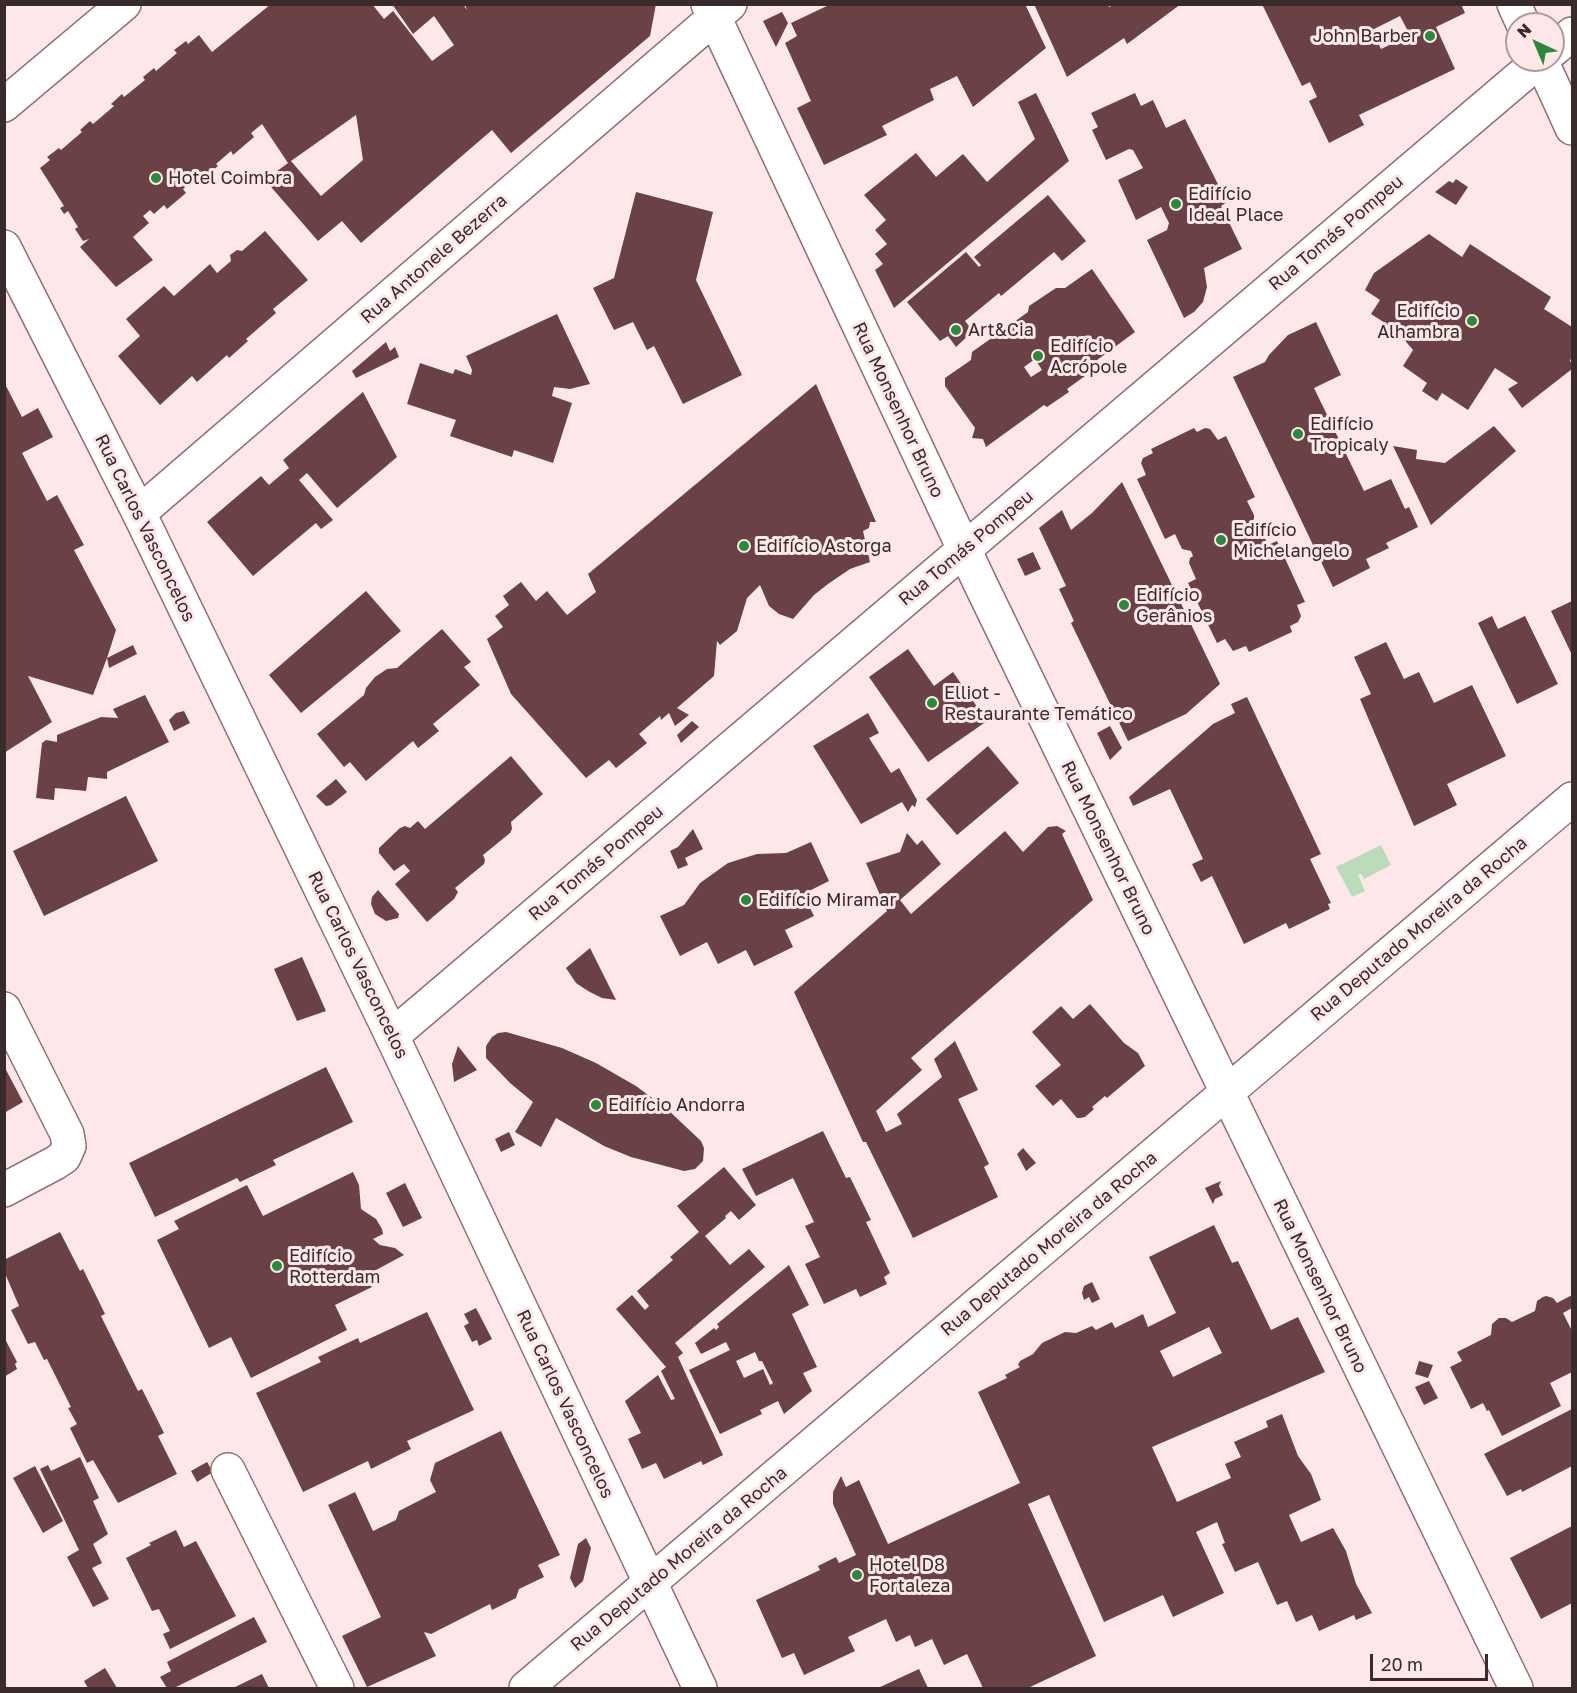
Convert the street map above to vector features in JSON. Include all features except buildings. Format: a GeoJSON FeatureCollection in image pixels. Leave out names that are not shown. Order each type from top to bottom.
{"type":"FeatureCollection","features":[{"type":"Feature","properties":{"kind":"street"},"geometry":{"type":"LineString","coordinates":[[4,105],[124,4]]}},
{"type":"Feature","properties":{"kind":"street","name":"Rua Antonele Bezerra"},"geometry":{"type":"LineString","coordinates":[[139,513],[717,9]]}},
{"type":"Feature","properties":{"kind":"street","name":"Rua Monsenhor Bruno"},"geometry":{"type":"LineString","coordinates":[[717,9],[964,549],[1516,1689]]}},
{"type":"Feature","properties":{"kind":"street","name":"Rua Tomás Pompeu"},"geometry":{"type":"LineString","coordinates":[[392,1036],[1527,72]]}},
{"type":"Feature","properties":{"kind":"street"},"geometry":{"type":"LineString","coordinates":[[1546,72],[1572,128]]}},
{"type":"Feature","properties":{"kind":"street","name":"Rua Carlos Vasconcelos"},"geometry":{"type":"LineString","coordinates":[[4,246],[139,513],[392,1036],[700,1689]]}},
{"type":"Feature","properties":{"kind":"street","name":"Rua Deputado Moreira da Rocha"},"geometry":{"type":"LineString","coordinates":[[526,1689],[1572,799]]}},
{"type":"Feature","properties":{"kind":"street"},"geometry":{"type":"LineString","coordinates":[[4,1009],[67,1134],[69,1146],[64,1157],[4,1190]]}},
{"type":"Feature","properties":{"kind":"street"},"geometry":{"type":"LineString","coordinates":[[228,1470],[337,1689]]}},
{"type":"Feature","properties":{"kind":"shaded area"},"geometry":{"type":"Polygon","coordinates":[[[1381,845],[1391,865],[1364,879],[1361,874],[1358,875],[1365,891],[1352,897],[1336,867],[1381,845]]]}},
{"type":"Feature","properties":{"kind":"place","name":"John Barber"},"geometry":{"type":"Point","coordinates":[1430,36]}},
{"type":"Feature","properties":{"kind":"place","name":"Hotel Coimbra"},"geometry":{"type":"Point","coordinates":[156,178]}},
{"type":"Feature","properties":{"kind":"place","name":"Edifício Ideal Place"},"geometry":{"type":"Point","coordinates":[1176,204]}},
{"type":"Feature","properties":{"kind":"place","name":"Edifício Alhambra"},"geometry":{"type":"Point","coordinates":[1472,321]}},
{"type":"Feature","properties":{"kind":"place","name":"Art&Cia"},"geometry":{"type":"Point","coordinates":[956,330]}},
{"type":"Feature","properties":{"kind":"place","name":"Edifício Acrópole"},"geometry":{"type":"Point","coordinates":[1038,356]}},
{"type":"Feature","properties":{"kind":"place","name":"Edifício Tropicaly"},"geometry":{"type":"Point","coordinates":[1298,434]}},
{"type":"Feature","properties":{"kind":"place","name":"Edifício Michelangelo"},"geometry":{"type":"Point","coordinates":[1221,540]}},
{"type":"Feature","properties":{"kind":"place","name":"Edifício Astorga"},"geometry":{"type":"Point","coordinates":[744,546]}},
{"type":"Feature","properties":{"kind":"place","name":"Edifício Gerânios"},"geometry":{"type":"Point","coordinates":[1124,605]}},
{"type":"Feature","properties":{"kind":"place","name":"Elliot - Restaurante Temático"},"geometry":{"type":"Point","coordinates":[932,703]}},
{"type":"Feature","properties":{"kind":"place","name":"Edifício Miramar"},"geometry":{"type":"Point","coordinates":[746,900]}},
{"type":"Feature","properties":{"kind":"place","name":"Edifício Andorra"},"geometry":{"type":"Point","coordinates":[596,1105]}},
{"type":"Feature","properties":{"kind":"place","name":"Edifício Rotterdam"},"geometry":{"type":"Point","coordinates":[277,1266]}},
{"type":"Feature","properties":{"kind":"place","name":"Hotel D8 Fortaleza"},"geometry":{"type":"Point","coordinates":[857,1575]}}]}
